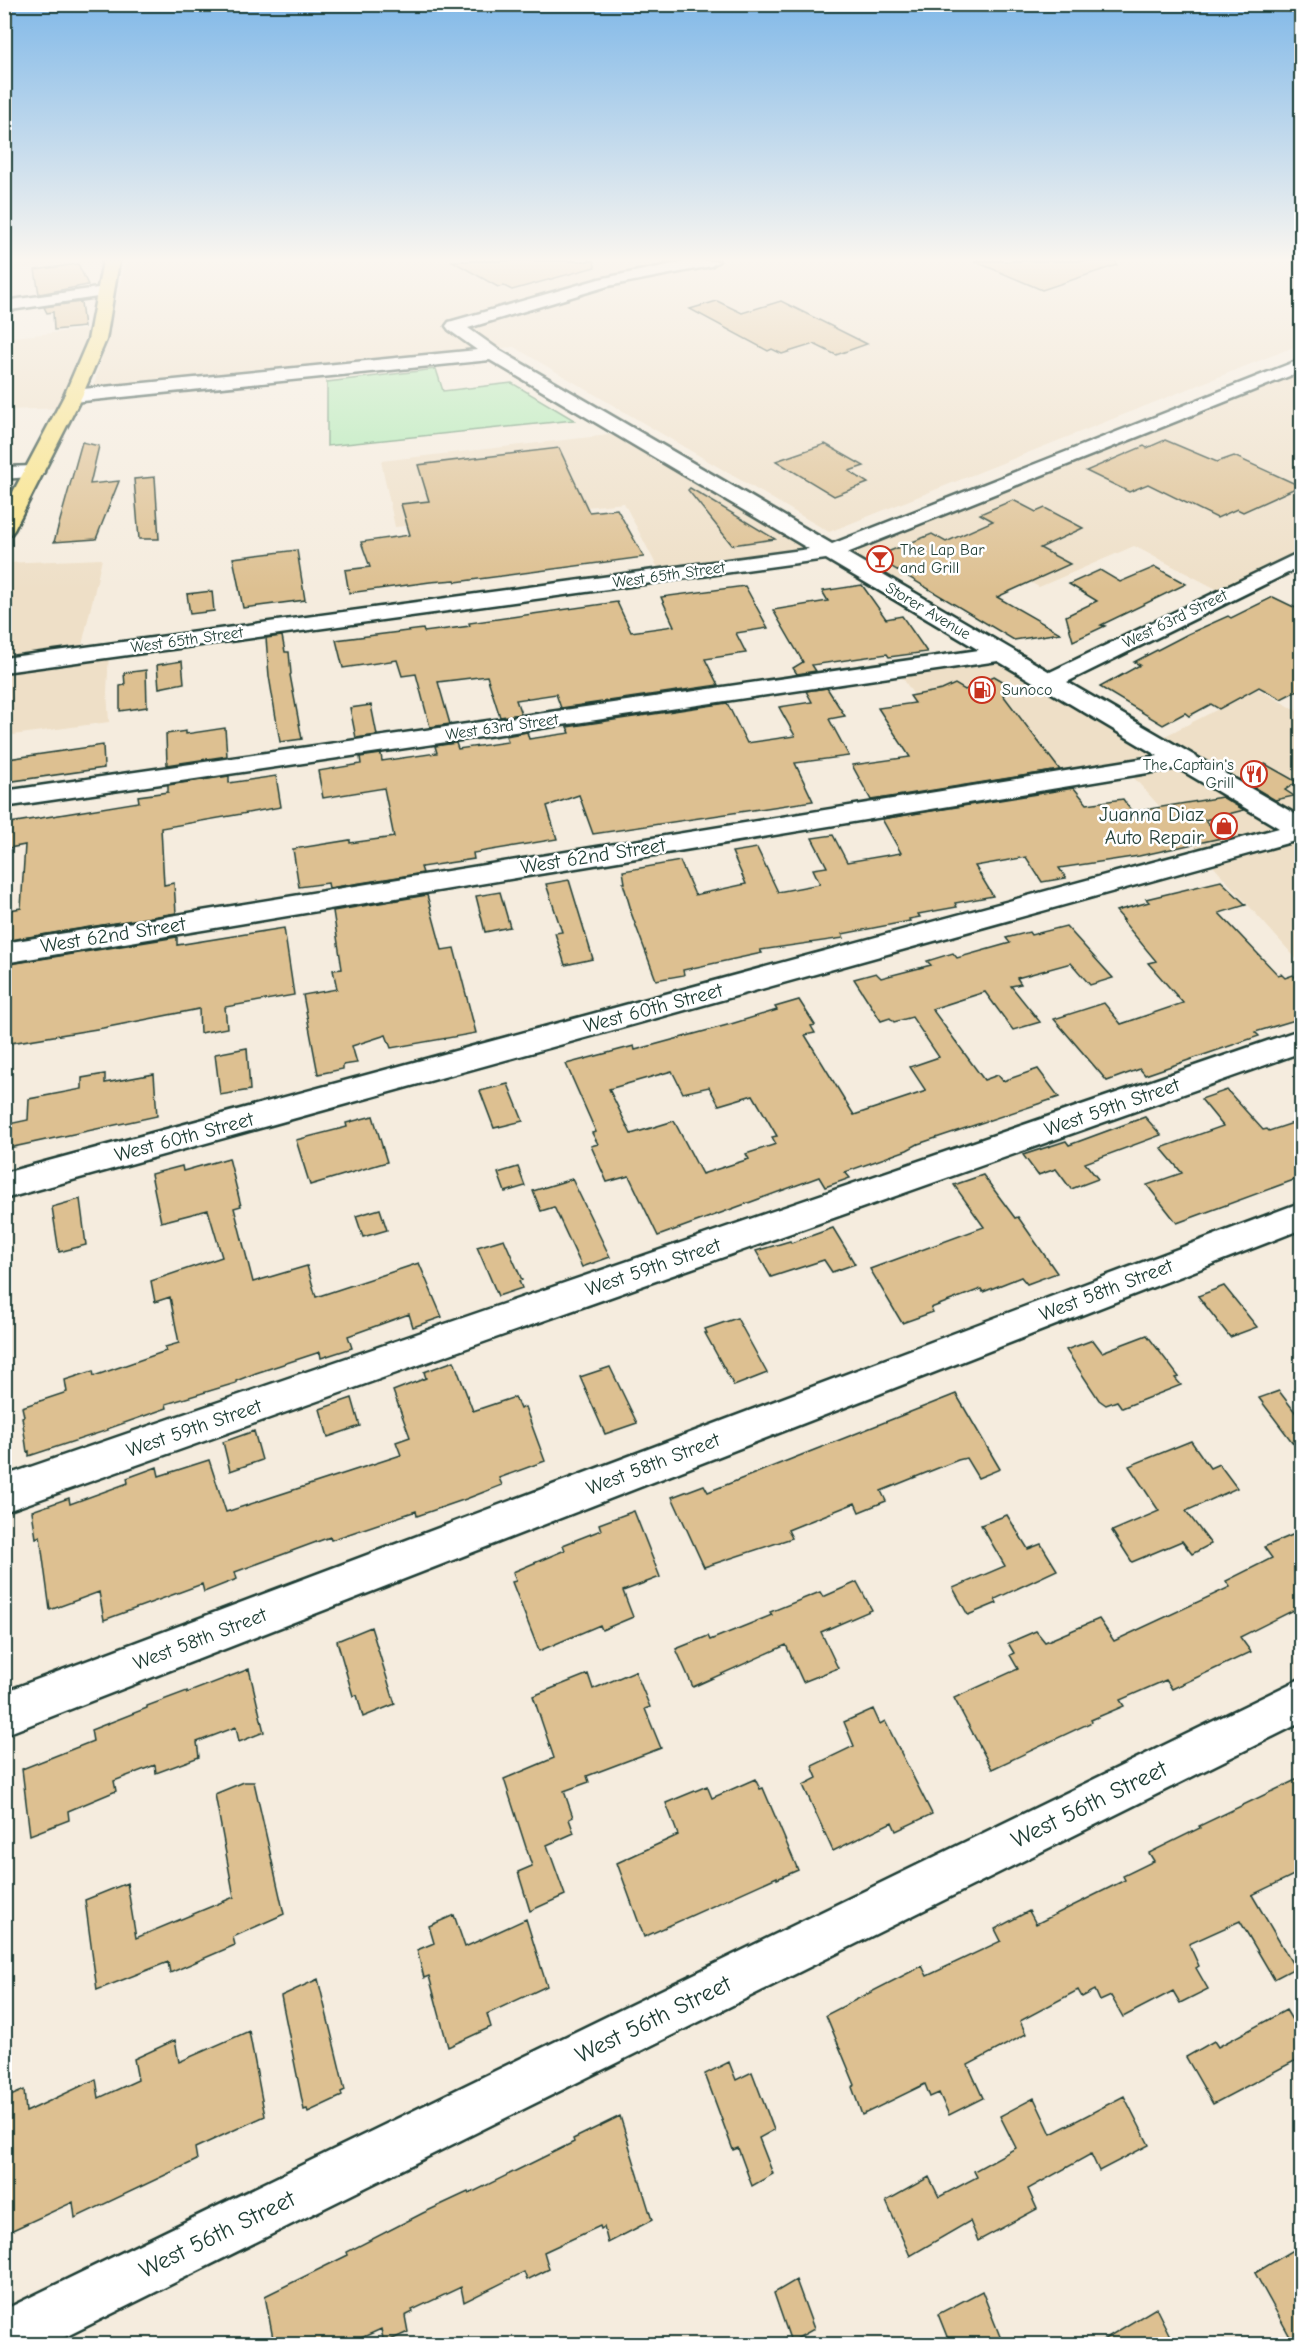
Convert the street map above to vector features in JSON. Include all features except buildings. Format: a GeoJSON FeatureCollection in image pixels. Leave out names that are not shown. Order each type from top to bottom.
{"type":"FeatureCollection","features":[{"type":"Feature","properties":{"kind":"main road"},"geometry":{"type":"LineString","coordinates":[[4,530],[84,371]]}},
{"type":"Feature","properties":{"kind":"street"},"geometry":{"type":"LineString","coordinates":[[73,396],[327,371]]}},
{"type":"Feature","properties":{"kind":"street","name":"Storer Avenue"},"geometry":{"type":"LineString","coordinates":[[521,371],[1182,760],[1296,821]]}},
{"type":"Feature","properties":{"kind":"street","name":"West 65th Street"},"geometry":{"type":"LineString","coordinates":[[4,665],[806,557],[855,544],[1286,371]]}},
{"type":"Feature","properties":{"kind":"street"},"geometry":{"type":"LineString","coordinates":[[4,473],[34,472]]}},
{"type":"Feature","properties":{"kind":"street","name":"West 63rd Street"},"geometry":{"type":"LineString","coordinates":[[1048,682],[1302,556]]}},
{"type":"Feature","properties":{"kind":"street","name":"West 63rd Street"},"geometry":{"type":"LineString","coordinates":[[4,799],[1000,654]]}},
{"type":"Feature","properties":{"kind":"street","name":"West 62nd Street"},"geometry":{"type":"LineString","coordinates":[[4,953],[1182,760]]}},
{"type":"Feature","properties":{"kind":"street","name":"West 60th Street"},"geometry":{"type":"LineString","coordinates":[[4,1186],[1296,821]]}},
{"type":"Feature","properties":{"kind":"street","name":"West 59th Street"},"geometry":{"type":"LineString","coordinates":[[4,1494],[1302,1040]]}},
{"type":"Feature","properties":{"kind":"street","name":"West 58th Street"},"geometry":{"type":"LineString","coordinates":[[4,1714],[1302,1215]]}},
{"type":"Feature","properties":{"kind":"street","name":"West 56th Street"},"geometry":{"type":"LineString","coordinates":[[4,2339],[1302,1699]]}},
{"type":"Feature","properties":{"kind":"shaded area"},"geometry":{"type":"Polygon","coordinates":[[[4,371],[82,371],[66,408],[5,410],[4,371]]]}},
{"type":"Feature","properties":{"kind":"shaded area"},"geometry":{"type":"Polygon","coordinates":[[[98,371],[260,371],[94,386],[98,371]]]}},
{"type":"Feature","properties":{"kind":"shaded area"},"geometry":{"type":"Polygon","coordinates":[[[554,371],[1234,371],[829,532],[554,371]]]}},
{"type":"Feature","properties":{"kind":"shaded area"},"geometry":{"type":"Polygon","coordinates":[[[1284,371],[1301,371],[1301,557],[1226,594],[1134,546],[1039,587],[969,549],[884,586],[827,552],[662,576],[624,503],[395,527],[381,461],[626,433],[828,552],[1284,371]]]}},
{"type":"Feature","properties":{"kind":"shaded area"},"geometry":{"type":"Polygon","coordinates":[[[102,559],[80,654],[109,651],[107,692],[109,722],[5,736],[4,563],[102,559]]]}},
{"type":"Feature","properties":{"kind":"shaded area"},"geometry":{"type":"Polygon","coordinates":[[[1000,654],[1153,742],[1258,689],[1301,713],[1301,964],[1126,769],[977,793],[897,669],[1000,654]]]}},
{"type":"Feature","properties":{"kind":"green space"},"geometry":{"type":"Polygon","coordinates":[[[437,371],[443,391],[512,383],[574,420],[327,446],[327,382],[437,371]]]}},
{"type":"Feature","properties":{"kind":"place","name":"The Lap Bar and Grill"},"geometry":{"type":"Point","coordinates":[880,559]}},
{"type":"Feature","properties":{"kind":"place","name":"Sunoco"},"geometry":{"type":"Point","coordinates":[982,690]}},
{"type":"Feature","properties":{"kind":"place","name":"The Captain's Grill"},"geometry":{"type":"Point","coordinates":[1254,774]}},
{"type":"Feature","properties":{"kind":"place","name":"Juanna Diaz Auto Repair"},"geometry":{"type":"Point","coordinates":[1224,826]}}]}
